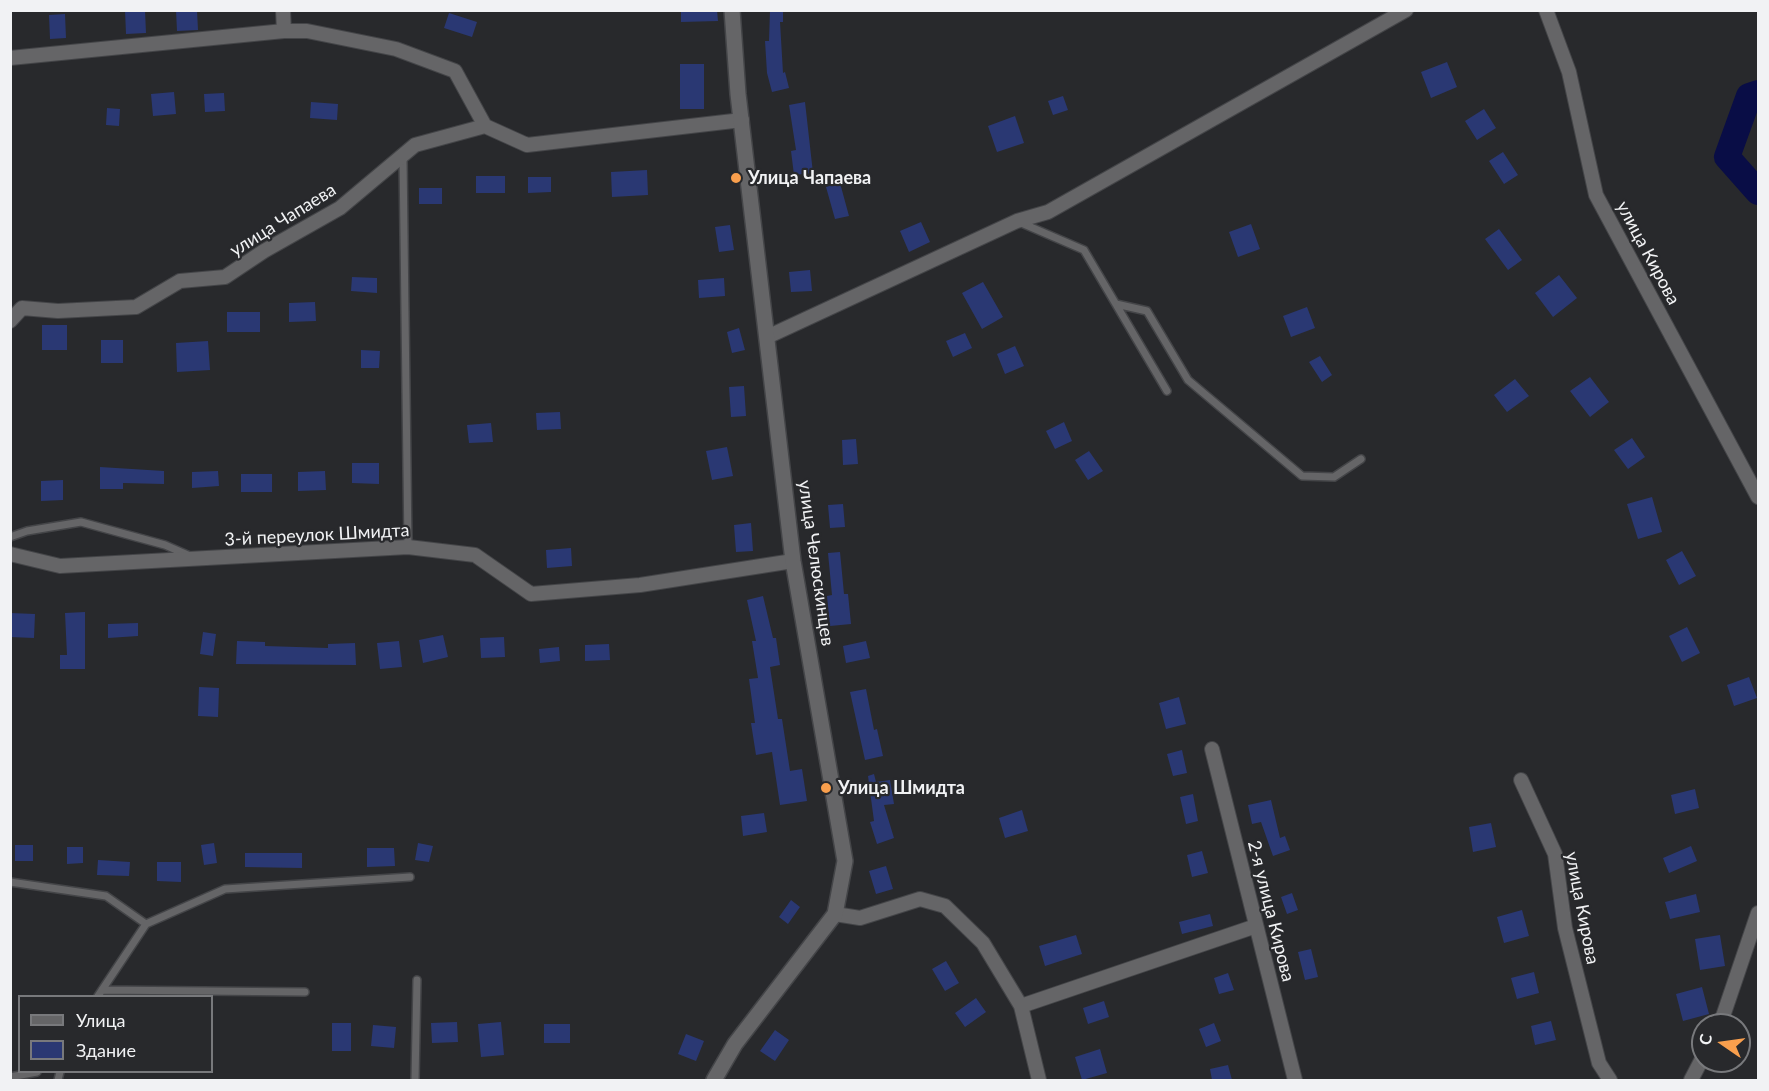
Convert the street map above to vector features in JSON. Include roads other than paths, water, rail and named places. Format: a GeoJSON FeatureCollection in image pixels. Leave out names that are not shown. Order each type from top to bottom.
{"type":"FeatureCollection","features":[{"type":"Feature","properties":{"kind":"street"},"geometry":{"type":"LineString","coordinates":[[283,10],[284,31]]}},
{"type":"Feature","properties":{"kind":"street","name":"улица Челюскинцев"},"geometry":{"type":"LineString","coordinates":[[714,1080],[735,1044],[835,914],[845,861],[793,561],[738,94],[732,10]]}},
{"type":"Feature","properties":{"kind":"street"},"geometry":{"type":"LineString","coordinates":[[767,337],[1017,221],[1048,212],[1406,10]]}},
{"type":"Feature","properties":{"kind":"street","name":"улица Кирова"},"geometry":{"type":"LineString","coordinates":[[1546,10],[1569,72],[1596,195],[1758,497]]}},
{"type":"Feature","properties":{"kind":"street"},"geometry":{"type":"LineString","coordinates":[[10,58],[284,31],[307,31],[396,49],[455,71],[485,126],[527,145],[742,120]]}},
{"type":"Feature","properties":{"kind":"street","name":"улица Чапаева"},"geometry":{"type":"LineString","coordinates":[[10,321],[22,308],[58,310],[136,307],[180,281],[225,277],[264,251],[340,208],[415,145],[485,126]]}},
{"type":"Feature","properties":{"kind":"street","name":"3-й переулок Шмидта"},"geometry":{"type":"LineString","coordinates":[[10,554],[60,566],[408,547],[475,555],[531,594],[640,585],[793,561]]}},
{"type":"Feature","properties":{"kind":"street","name":"2-я улица Кирова"},"geometry":{"type":"LineString","coordinates":[[1212,749],[1294,1080]]}},
{"type":"Feature","properties":{"kind":"street","name":"улица Кирова"},"geometry":{"type":"LineString","coordinates":[[1521,780],[1555,854],[1565,928],[1599,1063],[1610,1080]]}},
{"type":"Feature","properties":{"kind":"street"},"geometry":{"type":"LineString","coordinates":[[835,914],[860,918],[920,899],[945,906],[983,944],[1020,1006],[1039,1080]]}},
{"type":"Feature","properties":{"kind":"street"},"geometry":{"type":"LineString","coordinates":[[1724,1013],[1758,914]]}},
{"type":"Feature","properties":{"kind":"street"},"geometry":{"type":"LineString","coordinates":[[1020,1006],[1256,926]]}},
{"type":"Feature","properties":{"kind":"lane"},"geometry":{"type":"LineString","coordinates":[[404,155],[408,547]]}},
{"type":"Feature","properties":{"kind":"lane"},"geometry":{"type":"LineString","coordinates":[[1017,221],[1084,250],[1167,391]]}},
{"type":"Feature","properties":{"kind":"lane"},"geometry":{"type":"LineString","coordinates":[[1116,304],[1147,311],[1188,380],[1302,476],[1334,477],[1361,459]]}},
{"type":"Feature","properties":{"kind":"lane"},"geometry":{"type":"LineString","coordinates":[[10,537],[27,531],[81,522],[165,545],[194,558]]}},
{"type":"Feature","properties":{"kind":"lane"},"geometry":{"type":"LineString","coordinates":[[100,993],[146,924],[225,889],[410,877]]}},
{"type":"Feature","properties":{"kind":"lane"},"geometry":{"type":"LineString","coordinates":[[10,882],[106,896],[146,924]]}},
{"type":"Feature","properties":{"kind":"lane"},"geometry":{"type":"LineString","coordinates":[[415,1080],[417,980]]}},
{"type":"Feature","properties":{"kind":"lane"},"geometry":{"type":"LineString","coordinates":[[100,993],[304,992]]}},
{"type":"Feature","properties":{"kind":"lane"},"geometry":{"type":"LineString","coordinates":[[10,1077],[28,1073]]}},
{"type":"Feature","properties":{"kind":"waterway"},"geometry":{"type":"LineString","coordinates":[[1758,93],[1749,96],[1727,157],[1758,192]]}},
{"type":"Feature","properties":{"kind":"place","name":"Улица Чапаева"},"geometry":{"type":"Point","coordinates":[736,178]}},
{"type":"Feature","properties":{"kind":"place","name":"Улица Шмидта"},"geometry":{"type":"Point","coordinates":[826,788]}}]}
